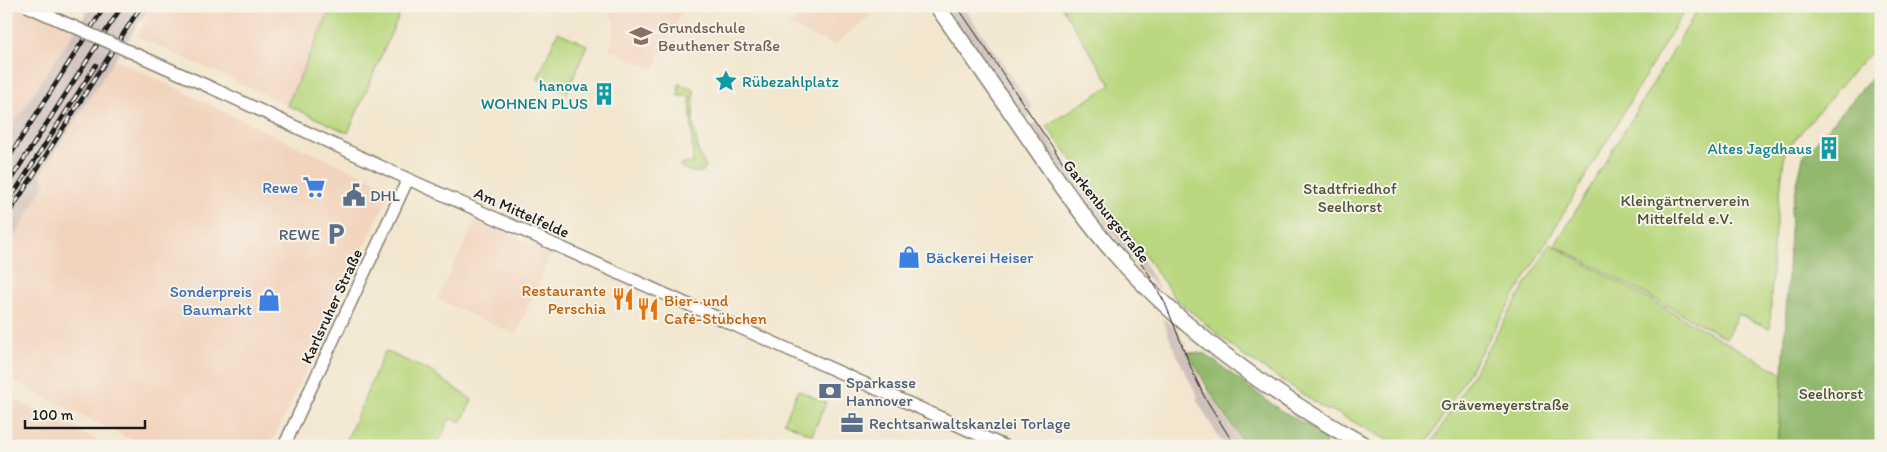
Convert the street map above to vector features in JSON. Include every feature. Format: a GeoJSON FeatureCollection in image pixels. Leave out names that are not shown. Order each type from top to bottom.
{"type":"FeatureCollection","features":[{"type":"Feature","properties":{"kind":"main road","name":"Garkenburgstraße"},"geometry":{"type":"LineString","coordinates":[[938,6],[1058,180],[1098,234],[1134,274],[1216,348],[1302,408],[1366,446]]}},
{"type":"Feature","properties":{"kind":"street","name":"Am Mittelfelde"},"geometry":{"type":"LineString","coordinates":[[27,6],[1004,446]]}},
{"type":"Feature","properties":{"kind":"street","name":"Karlsruher Straße"},"geometry":{"type":"LineString","coordinates":[[284,446],[408,179]]}},
{"type":"Feature","properties":{"kind":"shaded area"},"geometry":{"type":"Polygon","coordinates":[[[6,6],[27,6],[77,28],[6,135],[6,6]]]}},
{"type":"Feature","properties":{"kind":"shaded area"},"geometry":{"type":"Polygon","coordinates":[[[91,6],[151,6],[40,175],[46,182],[6,252],[6,135],[91,6]]]}},
{"type":"Feature","properties":{"kind":"shaded area"},"geometry":{"type":"Polygon","coordinates":[[[151,6],[332,6],[287,105],[137,36],[151,6]]]}},
{"type":"Feature","properties":{"kind":"shaded area","name":"Grundschule Beuthener Straße"},"geometry":{"type":"Polygon","coordinates":[[[606,6],[684,6],[654,70],[609,49],[615,23],[606,6]]]}},
{"type":"Feature","properties":{"kind":"shaded area"},"geometry":{"type":"Polygon","coordinates":[[[790,6],[820,6],[823,11],[830,6],[863,6],[869,16],[835,45],[786,25],[791,24],[798,17],[790,6]]]}},
{"type":"Feature","properties":{"kind":"shaded area"},"geometry":{"type":"Polygon","coordinates":[[[945,6],[963,6],[1033,108],[1030,110],[1033,115],[1027,119],[1024,115],[1021,117],[945,6]]]}},
{"type":"Feature","properties":{"kind":"shaded area"},"geometry":{"type":"Polygon","coordinates":[[[115,59],[294,145],[392,188],[270,446],[144,446],[6,378],[6,252],[46,182],[40,175],[115,59]]]}},
{"type":"Feature","properties":{"kind":"shaded area"},"geometry":{"type":"Polygon","coordinates":[[[1037,122],[1072,172],[1139,254],[1160,290],[1141,272],[1125,248],[1076,192],[1031,126],[1037,122]]]}},
{"type":"Feature","properties":{"kind":"shaded area"},"geometry":{"type":"Polygon","coordinates":[[[477,218],[551,253],[516,335],[437,299],[477,218]]]}},
{"type":"Feature","properties":{"kind":"shaded area"},"geometry":{"type":"Polygon","coordinates":[[[1162,318],[1179,332],[1206,393],[1208,392],[1243,446],[1224,446],[1196,399],[1198,397],[1176,354],[1162,318]]]}},
{"type":"Feature","properties":{"kind":"shaded area"},"geometry":{"type":"Polygon","coordinates":[[[6,395],[108,446],[6,446],[6,395]]]}},
{"type":"Feature","properties":{"kind":"green space"},"geometry":{"type":"Polygon","coordinates":[[[332,6],[403,6],[348,133],[287,105],[332,6]]]}},
{"type":"Feature","properties":{"kind":"green space","name":"Stadtfriedhof Seelhorst"},"geometry":{"type":"Polygon","coordinates":[[[1061,6],[1687,6],[1425,446],[1399,446],[1329,409],[1328,411],[1247,359],[1175,298],[1133,239],[1046,126],[1111,85],[1061,6]]]}},
{"type":"Feature","properties":{"kind":"green space","name":"Kleingärtnerverein Mittelfeld e.V."},"geometry":{"type":"Polygon","coordinates":[[[1700,6],[1881,6],[1881,43],[1855,69],[1785,151],[1773,247],[1770,329],[1738,314],[1726,338],[1555,245],[1700,6]]]}},
{"type":"Feature","properties":{"kind":"green space"},"geometry":{"type":"Polygon","coordinates":[[[558,32],[587,45],[567,93],[537,79],[558,32]]]}},
{"type":"Feature","properties":{"kind":"green space","name":"Seelhorst"},"geometry":{"type":"Polygon","coordinates":[[[1881,67],[1881,446],[1777,446],[1783,374],[1791,211],[1803,157],[1881,67]]]}},
{"type":"Feature","properties":{"kind":"green space"},"geometry":{"type":"Polygon","coordinates":[[[679,84],[694,90],[693,122],[698,151],[706,168],[697,173],[681,167],[680,164],[693,163],[690,96],[678,96],[679,84]]]}},
{"type":"Feature","properties":{"kind":"green space","name":"Grävemeyerstraße"},"geometry":{"type":"Polygon","coordinates":[[[1550,244],[1783,374],[1777,446],[1430,446],[1550,244]]]}},
{"type":"Feature","properties":{"kind":"green space"},"geometry":{"type":"Polygon","coordinates":[[[385,351],[430,371],[472,400],[461,422],[450,418],[437,446],[344,446],[385,351]]]}},
{"type":"Feature","properties":{"kind":"green space"},"geometry":{"type":"Polygon","coordinates":[[[1188,352],[1205,354],[1280,410],[1329,437],[1325,446],[1245,446],[1208,389],[1188,352]]]}},
{"type":"Feature","properties":{"kind":"green space"},"geometry":{"type":"Polygon","coordinates":[[[798,390],[826,403],[812,435],[784,422],[798,390]]]}},
{"type":"Feature","properties":{"kind":"tram line"},"geometry":{"type":"LineString","coordinates":[[957,6],[1079,186],[1127,242],[1148,273],[1165,303],[1204,396],[1235,446]]}},
{"type":"Feature","properties":{"kind":"railway"},"geometry":{"type":"LineString","coordinates":[[6,162],[105,6]]}},
{"type":"Feature","properties":{"kind":"railway"},"geometry":{"type":"LineString","coordinates":[[6,187],[122,6]]}},
{"type":"Feature","properties":{"kind":"railway"},"geometry":{"type":"LineString","coordinates":[[6,218],[141,6]]}},
{"type":"Feature","properties":{"kind":"railway"},"geometry":{"type":"LineString","coordinates":[[12,196],[96,65]]}},
{"type":"Feature","properties":{"kind":"place","name":"Grundschule Beuthener Straße"},"geometry":{"type":"Point","coordinates":[641,36]}},
{"type":"Feature","properties":{"kind":"place","name":"Rübezahlplatz"},"geometry":{"type":"Point","coordinates":[726,81]}},
{"type":"Feature","properties":{"kind":"place","name":"hanova WOHNEN PLUS"},"geometry":{"type":"Point","coordinates":[604,94]}},
{"type":"Feature","properties":{"kind":"place","name":"Altes Jagdhaus"},"geometry":{"type":"Point","coordinates":[1829,148]}},
{"type":"Feature","properties":{"kind":"place","name":"Rewe"},"geometry":{"type":"Point","coordinates":[314,187]}},
{"type":"Feature","properties":{"kind":"place","name":"DHL"},"geometry":{"type":"Point","coordinates":[354,195]}},
{"type":"Feature","properties":{"kind":"place","name":"REWE"},"geometry":{"type":"Point","coordinates":[336,234]}},
{"type":"Feature","properties":{"kind":"place","name":"Bäckerei Heiser"},"geometry":{"type":"Point","coordinates":[909,257]}},
{"type":"Feature","properties":{"kind":"place","name":"Restaurante Perschia"},"geometry":{"type":"Point","coordinates":[623,299]}},
{"type":"Feature","properties":{"kind":"place","name":"Sonderpreis Baumarkt"},"geometry":{"type":"Point","coordinates":[269,300]}},
{"type":"Feature","properties":{"kind":"place","name":"Bier- und Café-Stübchen"},"geometry":{"type":"Point","coordinates":[648,309]}},
{"type":"Feature","properties":{"kind":"place","name":"Sparkasse Hannover"},"geometry":{"type":"Point","coordinates":[830,391]}},
{"type":"Feature","properties":{"kind":"place","name":"Rechtsanwaltskanzlei Torlage"},"geometry":{"type":"Point","coordinates":[852,423]}}]}
